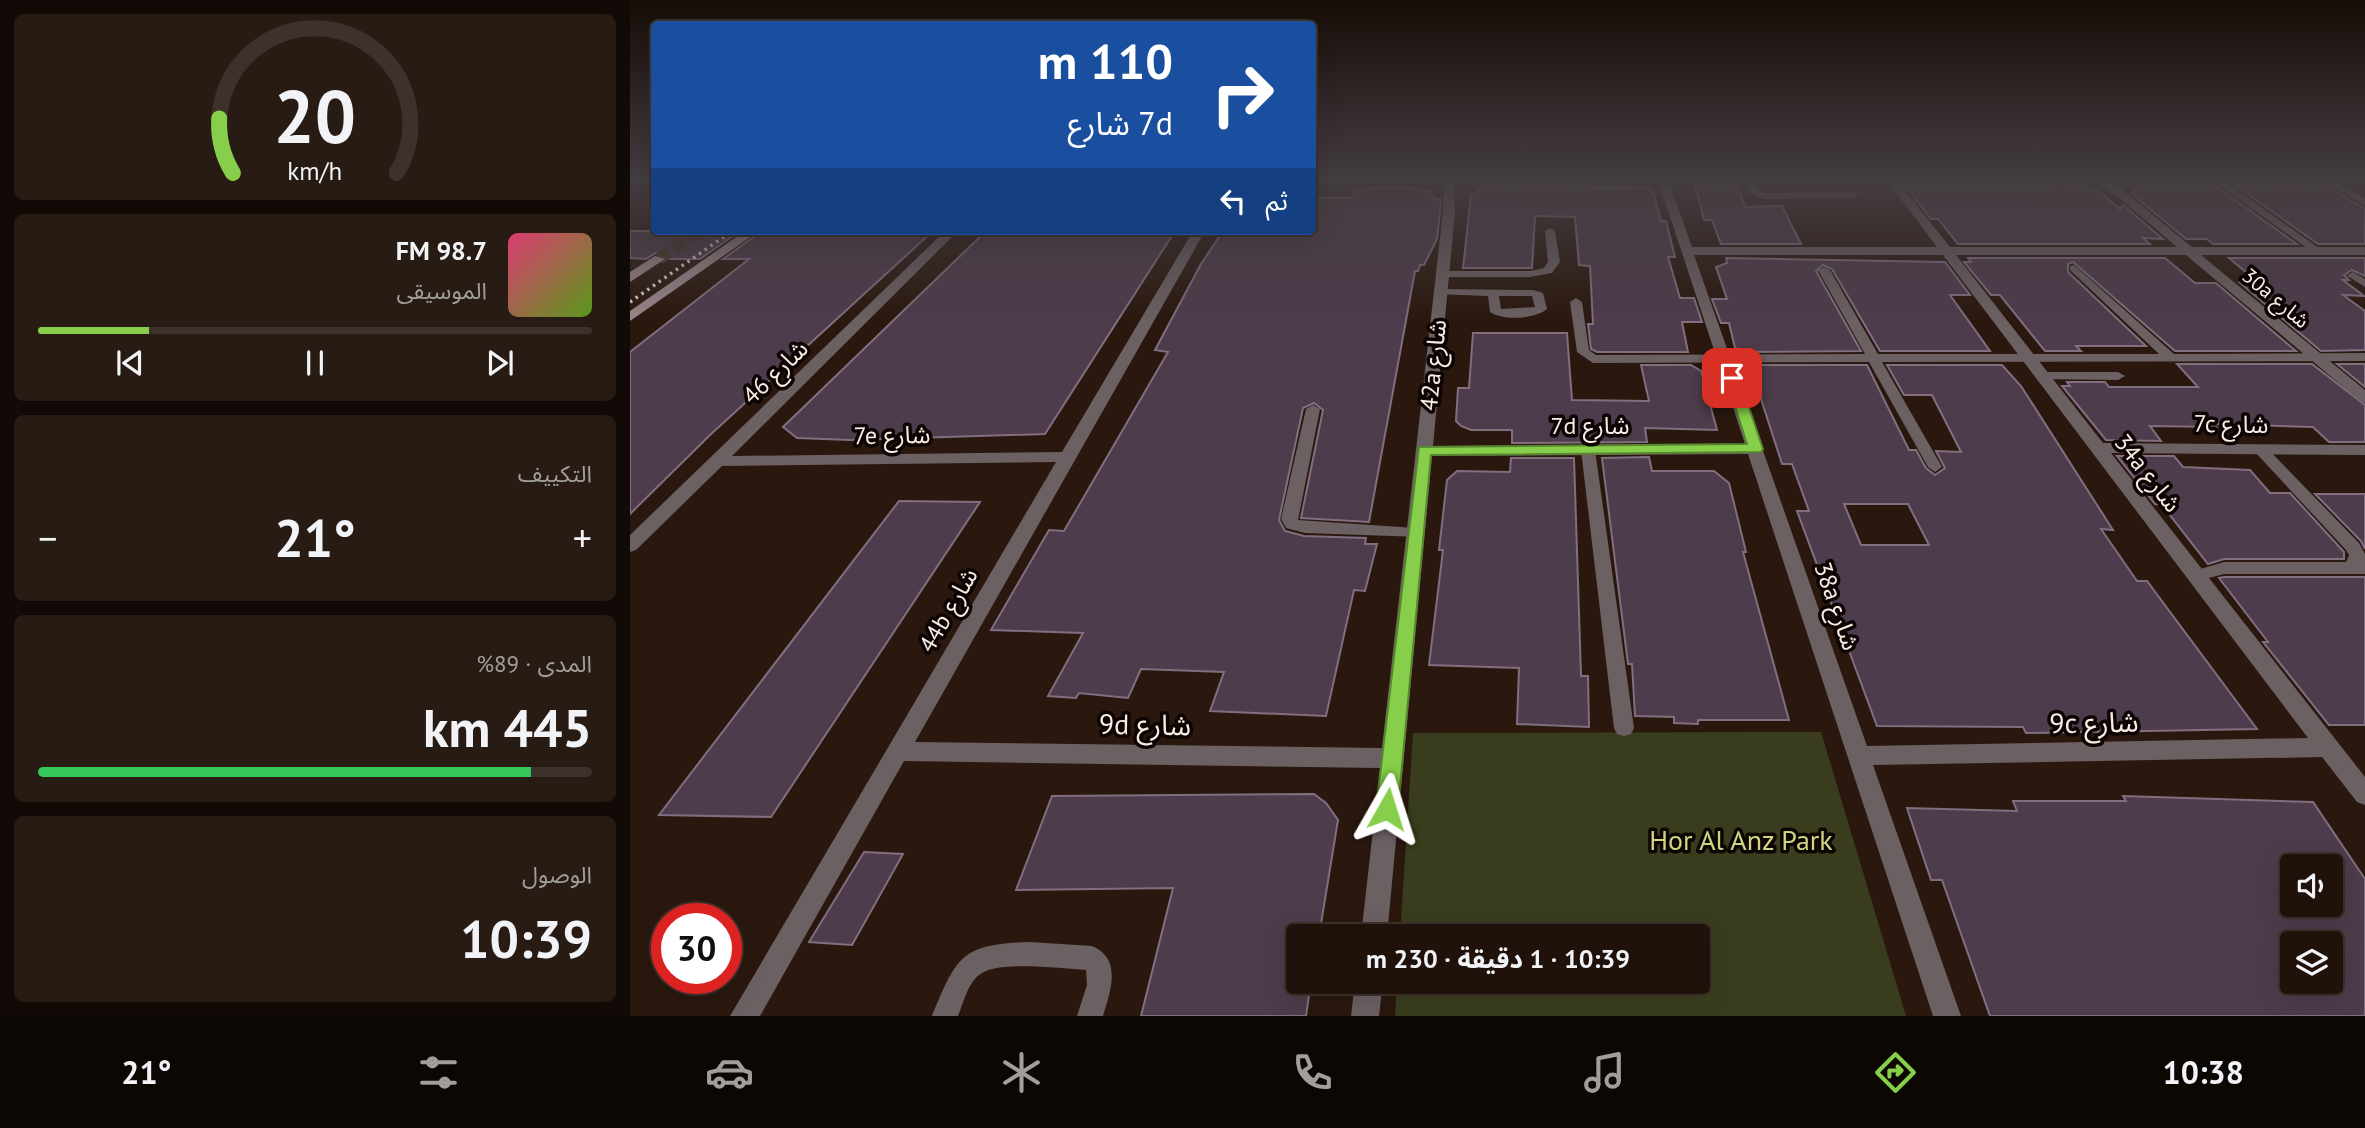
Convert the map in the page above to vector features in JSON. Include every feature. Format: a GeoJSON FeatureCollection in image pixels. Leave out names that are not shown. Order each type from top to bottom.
{"type":"FeatureCollection","features":[{"type":"Feature","properties":{"kind":"main road"},"geometry":{"type":"LineString","coordinates":[[630,317],[747,235]]}},
{"type":"Feature","properties":{"kind":"main road"},"geometry":{"type":"LineString","coordinates":[[630,278],[659,259]]}},
{"type":"Feature","properties":{"kind":"street","name":"42a شارع"},"geometry":{"type":"LineString","coordinates":[[1375,924],[1447,227]]}},
{"type":"Feature","properties":{"kind":"street","name":"38a شارع"},"geometry":{"type":"LineString","coordinates":[[1682,227],[1947,1016]]}},
{"type":"Feature","properties":{"kind":"street","name":"34a شارع"},"geometry":{"type":"LineString","coordinates":[[1928,227],[2365,794]]}},
{"type":"Feature","properties":{"kind":"street","name":"30a شارع"},"geometry":{"type":"LineString","coordinates":[[2161,227],[2365,398]]}},
{"type":"Feature","properties":{"kind":"street","name":"شارع 46"},"geometry":{"type":"LineString","coordinates":[[630,546],[948,235]]}},
{"type":"Feature","properties":{"kind":"street","name":"44b شارع"},"geometry":{"type":"LineString","coordinates":[[744,1016],[1197,235]]}},
{"type":"Feature","properties":{"kind":"street"},"geometry":{"type":"LineString","coordinates":[[1690,251],[2365,251]]}},
{"type":"Feature","properties":{"kind":"street","name":"7c شارع"},"geometry":{"type":"LineString","coordinates":[[2097,448],[2365,450]]}},
{"type":"Feature","properties":{"kind":"street","name":"7d شارع"},"geometry":{"type":"LineString","coordinates":[[1424,451],[1756,449]]}},
{"type":"Feature","properties":{"kind":"street","name":"7e شارع"},"geometry":{"type":"LineString","coordinates":[[717,461],[1068,457]]}},
{"type":"Feature","properties":{"kind":"street","name":"9c شارع"},"geometry":{"type":"LineString","coordinates":[[1860,756],[2328,747]]}},
{"type":"Feature","properties":{"kind":"street","name":"9d شارع"},"geometry":{"type":"LineString","coordinates":[[897,751],[1392,758]]}},
{"type":"Feature","properties":{"kind":"street"},"geometry":{"type":"LineString","coordinates":[[1365,1016],[1368,994]]}},
{"type":"Feature","properties":{"kind":"lane"},"geometry":{"type":"LineString","coordinates":[[2284,227],[2318,251]]}},
{"type":"Feature","properties":{"kind":"lane"},"geometry":{"type":"LineString","coordinates":[[1441,283],[1548,271],[1554,262],[1550,231]]}},
{"type":"Feature","properties":{"kind":"lane"},"geometry":{"type":"LineString","coordinates":[[2074,268],[2171,358]]}},
{"type":"Feature","properties":{"kind":"lane"},"geometry":{"type":"LineString","coordinates":[[1824,270],[1935,467]]}},
{"type":"Feature","properties":{"kind":"lane"},"geometry":{"type":"LineString","coordinates":[[2353,275],[2365,284]]}},
{"type":"Feature","properties":{"kind":"lane"},"geometry":{"type":"LineString","coordinates":[[1441,283],[1493,292]]}},
{"type":"Feature","properties":{"kind":"lane"},"geometry":{"type":"LineString","coordinates":[[1576,302],[1583,352],[1587,357],[1726,360],[2365,357]]}},
{"type":"Feature","properties":{"kind":"lane"},"geometry":{"type":"LineString","coordinates":[[2042,376],[2118,376]]}},
{"type":"Feature","properties":{"kind":"lane"},"geometry":{"type":"LineString","coordinates":[[1313,409],[1289,519],[1292,524],[1305,528],[1415,533]]}},
{"type":"Feature","properties":{"kind":"lane"},"geometry":{"type":"LineString","coordinates":[[2199,579],[2203,574],[2224,568],[2359,568],[2353,547],[2260,449]]}},
{"type":"Feature","properties":{"kind":"lane"},"geometry":{"type":"LineString","coordinates":[[1588,450],[1624,729]]}},
{"type":"Feature","properties":{"kind":"lane"},"geometry":{"type":"LineString","coordinates":[[945,1016],[963,974],[972,964],[995,956],[1092,958],[1099,963],[1101,971],[1090,1016]]}},
{"type":"Feature","properties":{"kind":"green space","name":"Hor Al Anz Park"},"geometry":{"type":"Polygon","coordinates":[[[1821,732],[1906,1016],[1395,1016],[1396,994],[1710,994],[1710,924],[1401,924],[1413,733],[1821,732]]]}},
{"type":"Feature","properties":{"kind":"building"},"geometry":{"type":"Polygon","coordinates":[[[1316,227],[1438,227],[1437,239],[1424,265],[1420,265],[1418,271],[1415,271],[1369,522],[1301,518],[1323,410],[1314,403],[1303,408],[1279,520],[1285,531],[1304,536],[1366,538],[1365,544],[1377,544],[1365,591],[1354,590],[1326,716],[1210,711],[1224,672],[1141,669],[1128,698],[1079,693],[1076,698],[1048,696],[1083,633],[991,630],[1049,530],[1064,531],[1168,352],[1155,350],[1201,264],[1220,235],[1316,235],[1316,227]]]}},
{"type":"Feature","properties":{"kind":"building"},"geometry":{"type":"Polygon","coordinates":[[[1467,227],[1534,227],[1532,268],[1463,268],[1467,227]]]}},
{"type":"Feature","properties":{"kind":"building"},"geometry":{"type":"Polygon","coordinates":[[[1576,227],[1668,227],[1675,257],[1668,257],[1680,298],[1694,298],[1702,322],[1682,322],[1688,352],[1597,352],[1591,349],[1588,324],[1593,324],[1590,266],[1579,265],[1576,227]]]}},
{"type":"Feature","properties":{"kind":"building"},"geometry":{"type":"Polygon","coordinates":[[[1715,227],[1793,227],[1801,244],[1721,244],[1715,227]]]}},
{"type":"Feature","properties":{"kind":"building"},"geometry":{"type":"Polygon","coordinates":[[[1945,227],[2149,227],[2163,239],[2143,238],[2150,244],[1958,244],[1945,227]]]}},
{"type":"Feature","properties":{"kind":"building"},"geometry":{"type":"Polygon","coordinates":[[[2172,227],[2274,227],[2297,244],[2213,244],[2207,239],[2186,239],[2172,227]]]}},
{"type":"Feature","properties":{"kind":"building"},"geometry":{"type":"Polygon","coordinates":[[[2295,227],[2365,227],[2365,244],[2318,244],[2295,227]]]}},
{"type":"Feature","properties":{"kind":"building"},"geometry":{"type":"Polygon","coordinates":[[[630,231],[651,231],[651,235],[734,235],[700,259],[667,259],[656,253],[646,259],[630,258],[630,231]]]}},
{"type":"Feature","properties":{"kind":"building"},"geometry":{"type":"Polygon","coordinates":[[[756,235],[929,235],[710,435],[630,514],[630,352],[749,259],[723,259],[756,235]]]}},
{"type":"Feature","properties":{"kind":"building"},"geometry":{"type":"Polygon","coordinates":[[[982,235],[1172,235],[1045,434],[850,440],[797,438],[783,427],[982,235]]]}},
{"type":"Feature","properties":{"kind":"building"},"geometry":{"type":"Polygon","coordinates":[[[1726,258],[1945,262],[1970,295],[1950,295],[1990,351],[1880,351],[1832,269],[1823,265],[1816,271],[1861,351],[1746,352],[1735,348],[1729,323],[1721,323],[1712,299],[1727,299],[1716,267],[1727,263],[1726,258]]]}},
{"type":"Feature","properties":{"kind":"building"},"geometry":{"type":"Polygon","coordinates":[[[1968,258],[2165,258],[2195,283],[2216,283],[2296,351],[2175,351],[2073,262],[2068,264],[2068,272],[2146,346],[2076,346],[2081,351],[2045,351],[2000,295],[1991,295],[1964,262],[1971,262],[1968,258]]]}},
{"type":"Feature","properties":{"kind":"building"},"geometry":{"type":"Polygon","coordinates":[[[2229,258],[2365,258],[2365,276],[2352,270],[2344,275],[2349,280],[2343,280],[2364,296],[2343,295],[2365,311],[2365,350],[2321,351],[2240,283],[2260,284],[2229,258]]]}},
{"type":"Feature","properties":{"kind":"building"},"geometry":{"type":"Polygon","coordinates":[[[1473,333],[1567,333],[1572,400],[1649,401],[1641,365],[1691,365],[1701,371],[1717,430],[1645,428],[1647,442],[1512,443],[1512,430],[1471,430],[1456,421],[1458,388],[1469,388],[1473,333]]]}},
{"type":"Feature","properties":{"kind":"building"},"geometry":{"type":"Polygon","coordinates":[[[2177,364],[2312,364],[2365,405],[2365,442],[2329,442],[2313,427],[2213,424],[2216,427],[2150,426],[2161,441],[2106,440],[2062,386],[2070,386],[2067,382],[2105,382],[2109,387],[2198,387],[2177,364]]]}},
{"type":"Feature","properties":{"kind":"building"},"geometry":{"type":"Polygon","coordinates":[[[2337,364],[2365,364],[2365,387],[2337,364]]]}},
{"type":"Feature","properties":{"kind":"building"},"geometry":{"type":"Polygon","coordinates":[[[1750,365],[1867,365],[1909,450],[1916,450],[1926,468],[1935,475],[1945,468],[1936,451],[1961,452],[1932,395],[1904,395],[1887,365],[2002,365],[2021,386],[2113,530],[2101,529],[2137,581],[2147,581],[2257,729],[2026,733],[2023,727],[1877,726],[1797,511],[1809,511],[1792,464],[1782,464],[1750,365]],[[1844,504],[1861,545],[1929,545],[1908,504],[1844,504]]]}},
{"type":"Feature","properties":{"kind":"building"},"geometry":{"type":"Polygon","coordinates":[[[2117,456],[2174,456],[2183,467],[2250,470],[2270,493],[2290,493],[2344,552],[2344,559],[2224,559],[2208,564],[2162,505],[2155,504],[2117,456]]]}},
{"type":"Feature","properties":{"kind":"building"},"geometry":{"type":"Polygon","coordinates":[[[1649,457],[1652,471],[1714,471],[1729,483],[1746,552],[1743,552],[1789,720],[1698,720],[1698,724],[1674,723],[1674,717],[1635,716],[1632,664],[1628,664],[1602,458],[1649,457]]]}},
{"type":"Feature","properties":{"kind":"building"},"geometry":{"type":"Polygon","coordinates":[[[1511,458],[1574,458],[1581,676],[1588,676],[1589,727],[1517,724],[1519,668],[1429,665],[1443,550],[1439,550],[1447,480],[1457,471],[1510,472],[1511,458]]]}},
{"type":"Feature","properties":{"kind":"building"},"geometry":{"type":"Polygon","coordinates":[[[2315,494],[2365,494],[2365,549],[2361,541],[2315,494]]]}},
{"type":"Feature","properties":{"kind":"building"},"geometry":{"type":"Polygon","coordinates":[[[899,501],[980,502],[771,817],[659,815],[899,501]]]}},
{"type":"Feature","properties":{"kind":"building"},"geometry":{"type":"Polygon","coordinates":[[[2365,577],[2365,725],[2329,725],[2263,642],[2268,642],[2219,578],[2365,577]]]}},
{"type":"Feature","properties":{"kind":"building"},"geometry":{"type":"Polygon","coordinates":[[[1314,794],[1326,803],[1338,820],[1321,924],[1286,924],[1286,994],[1309,994],[1306,1016],[1141,1016],[1173,888],[1016,890],[1052,796],[1314,794]]]}},
{"type":"Feature","properties":{"kind":"building"},"geometry":{"type":"Polygon","coordinates":[[[2123,796],[2313,802],[2365,879],[2365,1016],[1990,1016],[1942,880],[1931,880],[1907,808],[2017,811],[2013,801],[2126,801],[2123,796]]]}},
{"type":"Feature","properties":{"kind":"building"},"geometry":{"type":"Polygon","coordinates":[[[864,852],[903,854],[852,945],[809,942],[864,852]]]}},
{"type":"Feature","properties":{"kind":"tunnel"},"geometry":{"type":"LineString","coordinates":[[659,259],[694,235]]}},
{"type":"Feature","properties":{"kind":"railway"},"geometry":{"type":"LineString","coordinates":[[630,302],[726,235]]}},
{"type":"Feature","properties":{"kind":"route"},"geometry":{"type":"LineString","coordinates":[[1387,809],[1424,451],[1756,449],[1732,378]]}}]}
